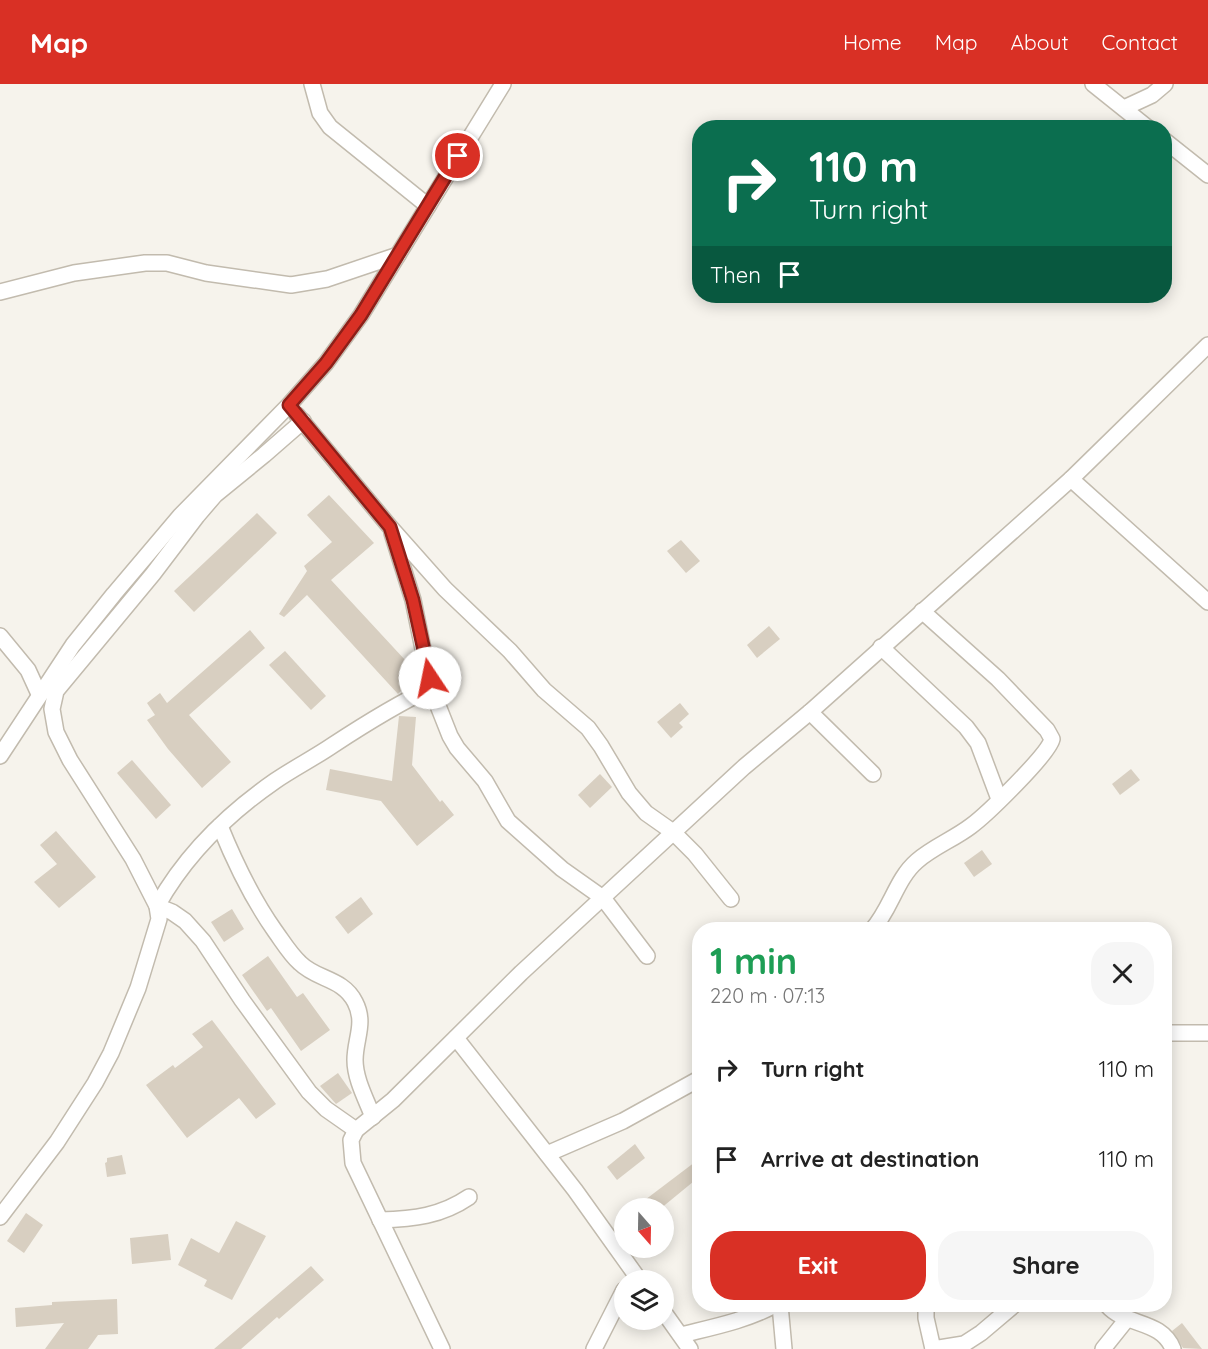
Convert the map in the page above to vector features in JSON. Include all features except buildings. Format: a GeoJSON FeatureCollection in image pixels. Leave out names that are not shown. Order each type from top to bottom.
{"type":"FeatureCollection","features":[{"type":"Feature","properties":{"kind":"street"},"geometry":{"type":"LineString","coordinates":[[312,84],[320,113],[330,127],[428,206]]}},
{"type":"Feature","properties":{"kind":"street"},"geometry":{"type":"LineString","coordinates":[[0,756],[39,694],[114,594],[180,516],[289,405],[326,363],[361,315],[503,84]]}},
{"type":"Feature","properties":{"kind":"street"},"geometry":{"type":"LineString","coordinates":[[1124,108],[1152,95],[1165,84]]}},
{"type":"Feature","properties":{"kind":"street"},"geometry":{"type":"LineString","coordinates":[[1098,85],[1138,120]]}},
{"type":"Feature","properties":{"kind":"street"},"geometry":{"type":"LineString","coordinates":[[1172,146],[1208,175]]}},
{"type":"Feature","properties":{"kind":"street"},"geometry":{"type":"LineString","coordinates":[[0,292],[74,273],[145,262],[167,263],[206,273],[291,285],[327,279],[398,255]]}},
{"type":"Feature","properties":{"kind":"street"},"geometry":{"type":"LineString","coordinates":[[442,1349],[353,1163],[351,1140],[356,1131],[393,1100],[521,973],[744,767],[810,712],[1071,479],[1208,345]]}},
{"type":"Feature","properties":{"kind":"street"},"geometry":{"type":"LineString","coordinates":[[289,405],[390,527],[445,589],[510,651],[544,690],[588,728],[629,793],[646,813],[673,832],[695,854],[731,899]]}},
{"type":"Feature","properties":{"kind":"street"},"geometry":{"type":"LineString","coordinates":[[0,1217],[57,1142],[95,1083],[111,1053],[138,988],[159,919],[157,906],[133,860],[70,760],[54,724],[52,709],[56,691],[215,495],[303,421]]}},
{"type":"Feature","properties":{"kind":"street"},"geometry":{"type":"LineString","coordinates":[[1071,479],[1208,602]]}},
{"type":"Feature","properties":{"kind":"street"},"geometry":{"type":"LineString","coordinates":[[390,527],[413,600],[431,688],[450,736],[466,761],[484,781],[504,815],[562,869],[603,898],[647,956]]}},
{"type":"Feature","properties":{"kind":"street"},"geometry":{"type":"LineString","coordinates":[[878,922],[910,867],[969,828],[1044,754],[1052,739],[1047,730],[998,679],[922,611]]}},
{"type":"Feature","properties":{"kind":"street"},"geometry":{"type":"LineString","coordinates":[[0,636],[28,670],[39,694]]}},
{"type":"Feature","properties":{"kind":"street"},"geometry":{"type":"LineString","coordinates":[[882,647],[966,727],[978,742],[999,799]]}},
{"type":"Feature","properties":{"kind":"street"},"geometry":{"type":"LineString","coordinates":[[157,906],[182,865],[196,848],[274,782],[364,724],[431,688]]}},
{"type":"Feature","properties":{"kind":"street"},"geometry":{"type":"LineString","coordinates":[[810,712],[873,774]]}},
{"type":"Feature","properties":{"kind":"street"},"geometry":{"type":"LineString","coordinates":[[220,826],[238,870],[256,903],[291,954],[304,968],[346,989],[354,1001],[360,1024],[355,1062],[363,1094],[373,1117]]}},
{"type":"Feature","properties":{"kind":"street"},"geometry":{"type":"LineString","coordinates":[[157,906],[185,921],[203,942],[309,1092],[326,1109],[356,1131]]}},
{"type":"Feature","properties":{"kind":"street"},"geometry":{"type":"LineString","coordinates":[[1172,1033],[1208,1033]]}},
{"type":"Feature","properties":{"kind":"street"},"geometry":{"type":"LineString","coordinates":[[456,1038],[547,1154],[628,1270]]}},
{"type":"Feature","properties":{"kind":"street"},"geometry":{"type":"LineString","coordinates":[[547,1154],[623,1121],[692,1083]]}},
{"type":"Feature","properties":{"kind":"street"},"geometry":{"type":"LineString","coordinates":[[380,1220],[429,1216],[451,1208],[470,1197]]}},
{"type":"Feature","properties":{"kind":"street"},"geometry":{"type":"LineString","coordinates":[[594,1349],[614,1310]]}},
{"type":"Feature","properties":{"kind":"street"},"geometry":{"type":"LineString","coordinates":[[681,1335],[732,1323],[758,1312]]}},
{"type":"Feature","properties":{"kind":"street"},"geometry":{"type":"LineString","coordinates":[[781,1312],[784,1349]]}},
{"type":"Feature","properties":{"kind":"street"},"geometry":{"type":"LineString","coordinates":[[926,1312],[933,1349],[964,1344],[1006,1312]]}},
{"type":"Feature","properties":{"kind":"street"},"geometry":{"type":"LineString","coordinates":[[1107,1343],[1110,1312]]}},
{"type":"Feature","properties":{"kind":"street"},"geometry":{"type":"LineString","coordinates":[[1116,1312],[1127,1319],[1149,1325],[1159,1331],[1167,1338],[1173,1349]]}},
{"type":"Feature","properties":{"kind":"street"},"geometry":{"type":"LineString","coordinates":[[1107,1343],[1127,1319]]}},
{"type":"Feature","properties":{"kind":"street"},"geometry":{"type":"LineString","coordinates":[[674,1326],[690,1349]]}},
{"type":"Feature","properties":{"kind":"route"},"geometry":{"type":"LineString","coordinates":[[430,678],[413,600],[390,527],[289,405],[326,363],[361,315],[458,156]]}}]}
